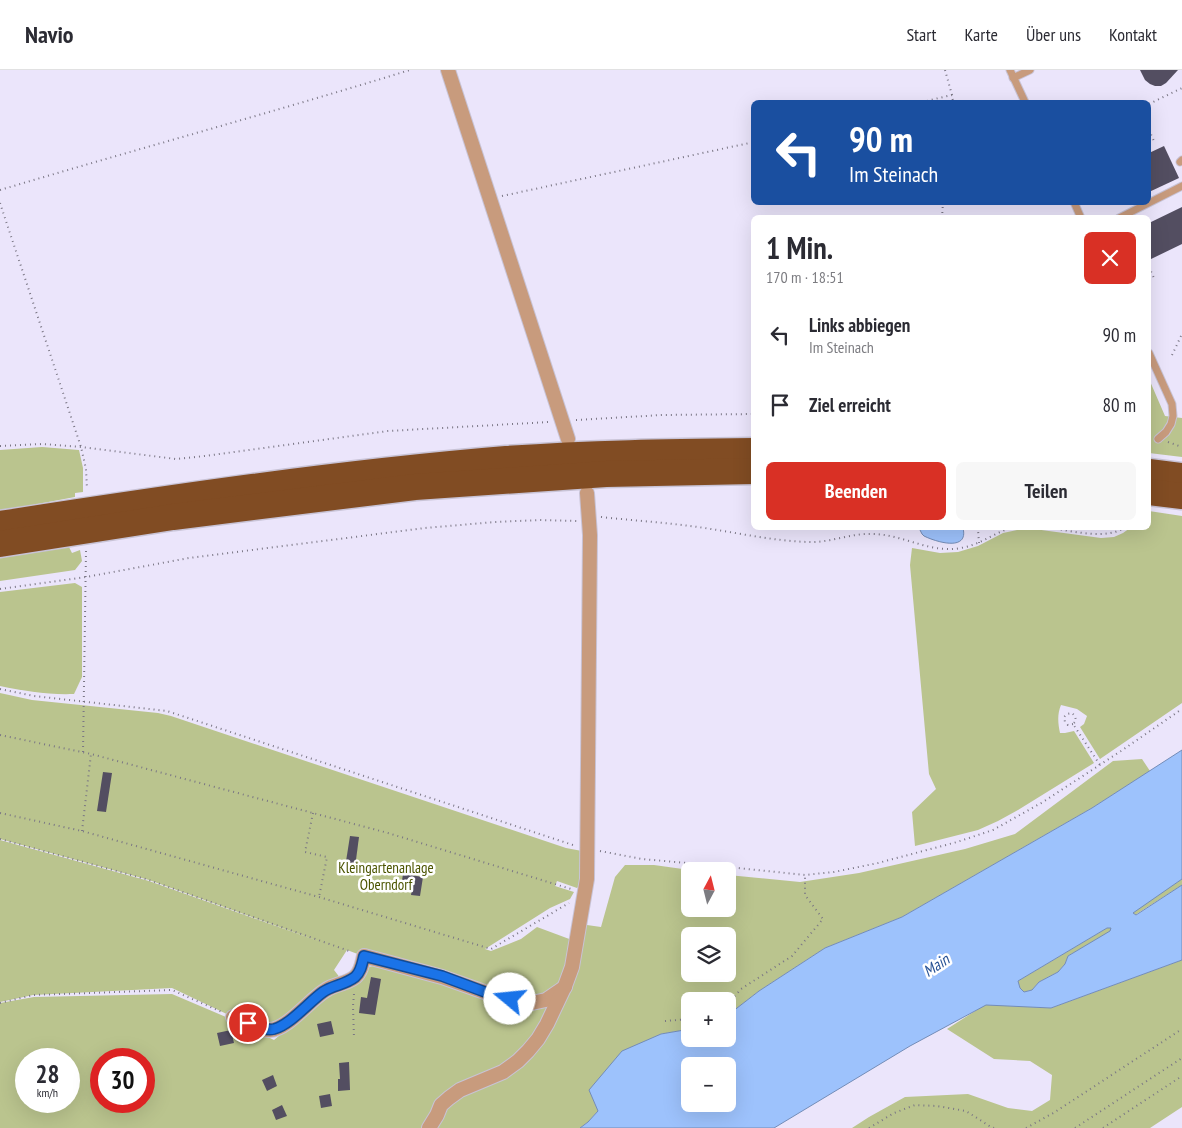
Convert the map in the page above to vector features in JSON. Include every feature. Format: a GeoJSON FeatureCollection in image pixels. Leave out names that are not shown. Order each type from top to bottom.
{"type":"FeatureCollection","features":[{"type":"Feature","properties":{"kind":"highway"},"geometry":{"type":"LineString","coordinates":[[0,524],[171,498],[419,467],[591,454],[751,451]]}},
{"type":"Feature","properties":{"kind":"highway"},"geometry":{"type":"LineString","coordinates":[[0,544],[183,516],[415,487],[606,474],[751,471]]}},
{"type":"Feature","properties":{"kind":"highway"},"geometry":{"type":"LineString","coordinates":[[1151,472],[1182,476]]}},
{"type":"Feature","properties":{"kind":"highway"},"geometry":{"type":"LineString","coordinates":[[1151,492],[1182,496]]}},
{"type":"Feature","properties":{"kind":"street"},"geometry":{"type":"LineString","coordinates":[[448,70],[568,439]]}},
{"type":"Feature","properties":{"kind":"street"},"geometry":{"type":"LineString","coordinates":[[430,1128],[440,1105],[460,1090],[503,1072],[528,1051],[547,1024],[572,967],[588,879],[590,519],[587,493]]}},
{"type":"Feature","properties":{"kind":"street"},"geometry":{"type":"LineString","coordinates":[[233,1017],[262,1029],[271,1030],[282,1026],[325,990],[344,984],[356,976],[361,969],[364,956],[442,976],[493,995],[527,1004],[546,1000],[565,986]]}},
{"type":"Feature","properties":{"kind":"lane"},"geometry":{"type":"LineString","coordinates":[[1010,70],[1024,100]]}},
{"type":"Feature","properties":{"kind":"lane"},"geometry":{"type":"LineString","coordinates":[[1013,78],[1030,70]]}},
{"type":"Feature","properties":{"kind":"lane"},"geometry":{"type":"LineString","coordinates":[[1151,202],[1182,186]]}},
{"type":"Feature","properties":{"kind":"lane"},"geometry":{"type":"LineString","coordinates":[[1125,215],[1145,205]]}},
{"type":"Feature","properties":{"kind":"lane"},"geometry":{"type":"LineString","coordinates":[[1151,357],[1172,404],[1173,416],[1171,424],[1158,439]]}},
{"type":"Feature","properties":{"kind":"path"},"geometry":{"type":"LineString","coordinates":[[0,190],[410,70]]}},
{"type":"Feature","properties":{"kind":"path"},"geometry":{"type":"LineString","coordinates":[[945,70],[952,100]]}},
{"type":"Feature","properties":{"kind":"path"},"geometry":{"type":"LineString","coordinates":[[1151,103],[1182,88]]}},
{"type":"Feature","properties":{"kind":"path"},"geometry":{"type":"LineString","coordinates":[[931,100],[952,95]]}},
{"type":"Feature","properties":{"kind":"path"},"geometry":{"type":"LineString","coordinates":[[1151,134],[1154,141]]}},
{"type":"Feature","properties":{"kind":"path"},"geometry":{"type":"LineString","coordinates":[[490,199],[751,143]]}},
{"type":"Feature","properties":{"kind":"path"},"geometry":{"type":"LineString","coordinates":[[0,203],[81,447],[86,469],[87,489]]}},
{"type":"Feature","properties":{"kind":"path"},"geometry":{"type":"LineString","coordinates":[[1151,271],[1154,278]]}},
{"type":"Feature","properties":{"kind":"path"},"geometry":{"type":"LineString","coordinates":[[1172,355],[1182,334]]}},
{"type":"Feature","properties":{"kind":"path"},"geometry":{"type":"LineString","coordinates":[[0,446],[43,444],[176,459],[388,431],[662,415],[751,414]]}},
{"type":"Feature","properties":{"kind":"path"},"geometry":{"type":"LineString","coordinates":[[0,589],[86,577],[189,558],[424,528],[494,522],[590,519],[709,528],[806,542],[819,542],[872,534],[886,535],[929,548],[940,549],[960,549],[979,543],[1004,530]]}},
{"type":"Feature","properties":{"kind":"path"},"geometry":{"type":"LineString","coordinates":[[978,530],[979,543]]}},
{"type":"Feature","properties":{"kind":"path"},"geometry":{"type":"LineString","coordinates":[[1067,530],[1109,534],[1121,530]]}},
{"type":"Feature","properties":{"kind":"path"},"geometry":{"type":"LineString","coordinates":[[83,752],[86,551]]}},
{"type":"Feature","properties":{"kind":"path"},"geometry":{"type":"LineString","coordinates":[[0,689],[34,696],[167,710],[588,849],[642,859],[805,875],[834,872],[878,863],[993,830],[1043,802],[1182,709]]}},
{"type":"Feature","properties":{"kind":"path"},"geometry":{"type":"LineString","coordinates":[[1072,713],[1075,716],[1076,720],[1073,724],[1068,725],[1065,722],[1064,717],[1067,714],[1072,713]]}},
{"type":"Feature","properties":{"kind":"path"},"geometry":{"type":"LineString","coordinates":[[1073,724],[1100,765]]}},
{"type":"Feature","properties":{"kind":"path"},"geometry":{"type":"LineString","coordinates":[[0,735],[92,754],[313,813],[398,836],[586,893]]}},
{"type":"Feature","properties":{"kind":"path"},"geometry":{"type":"LineString","coordinates":[[82,831],[92,754]]}},
{"type":"Feature","properties":{"kind":"path"},"geometry":{"type":"LineString","coordinates":[[0,813],[82,831],[491,949],[586,893]]}},
{"type":"Feature","properties":{"kind":"path"},"geometry":{"type":"LineString","coordinates":[[313,813],[305,852],[327,857],[319,898]]}},
{"type":"Feature","properties":{"kind":"path"},"geometry":{"type":"LineString","coordinates":[[0,839],[149,880],[364,956]]}},
{"type":"Feature","properties":{"kind":"path"},"geometry":{"type":"LineString","coordinates":[[736,995],[741,990],[792,956],[823,919],[805,895],[805,875]]}},
{"type":"Feature","properties":{"kind":"path"},"geometry":{"type":"LineString","coordinates":[[354,1038],[353,1006],[356,976]]}},
{"type":"Feature","properties":{"kind":"path"},"geometry":{"type":"LineString","coordinates":[[0,1002],[33,995],[172,990],[233,1017]]}},
{"type":"Feature","properties":{"kind":"path"},"geometry":{"type":"LineString","coordinates":[[665,1021],[681,1020]]}},
{"type":"Feature","properties":{"kind":"path"},"geometry":{"type":"LineString","coordinates":[[1026,1128],[1055,1112],[1182,1029]]}},
{"type":"Feature","properties":{"kind":"path"},"geometry":{"type":"LineString","coordinates":[[1075,1128],[1182,1058]]}},
{"type":"Feature","properties":{"kind":"path"},"geometry":{"type":"LineString","coordinates":[[1103,1128],[1182,1076]]}},
{"type":"Feature","properties":{"kind":"path"},"geometry":{"type":"LineString","coordinates":[[869,1128],[894,1113],[915,1105],[937,1106],[966,1111],[994,1128]]}},
{"type":"Feature","properties":{"kind":"green space"},"geometry":{"type":"Polygon","coordinates":[[[1151,384],[1165,416],[1182,418],[1182,457],[1151,453],[1151,384]]]}},
{"type":"Feature","properties":{"kind":"green space"},"geometry":{"type":"Polygon","coordinates":[[[42,447],[79,450],[83,468],[83,492],[75,493],[75,497],[0,511],[0,450],[42,447]]]}},
{"type":"Feature","properties":{"kind":"green space"},"geometry":{"type":"Polygon","coordinates":[[[1151,511],[1182,516],[1182,703],[1100,759],[1080,727],[1084,724],[1087,716],[1077,709],[1061,705],[1058,719],[1060,733],[1074,731],[1094,763],[998,821],[978,830],[915,846],[912,812],[936,789],[929,774],[910,565],[912,548],[940,553],[958,552],[978,546],[1003,533],[1017,530],[1041,530],[1101,538],[1114,537],[1127,530],[1151,530],[1151,511]]]}},
{"type":"Feature","properties":{"kind":"green space"},"geometry":{"type":"Polygon","coordinates":[[[69,547],[72,553],[80,550],[82,561],[75,570],[0,581],[0,556],[69,547]]]}},
{"type":"Feature","properties":{"kind":"green space"},"geometry":{"type":"Polygon","coordinates":[[[75,583],[82,587],[82,677],[74,694],[55,694],[0,686],[0,592],[75,583]]]}},
{"type":"Feature","properties":{"kind":"green space","name":"Kleingartenanlage Oberndorf"},"geometry":{"type":"Polygon","coordinates":[[[0,693],[32,700],[171,716],[566,848],[582,851],[580,885],[577,888],[557,881],[555,886],[574,892],[570,899],[550,908],[485,949],[491,951],[521,939],[537,927],[572,940],[563,985],[546,995],[527,999],[363,956],[347,950],[334,970],[344,983],[282,1026],[233,1017],[172,988],[33,995],[0,1002],[0,840],[149,881],[324,943],[149,880],[0,839],[0,693]]]}},
{"type":"Feature","properties":{"kind":"green space"},"geometry":{"type":"Polygon","coordinates":[[[1142,759],[1150,771],[1092,808],[902,917],[825,948],[759,991],[736,1009],[736,992],[681,992],[681,1031],[661,1034],[598,1111],[580,1128],[431,1128],[441,1105],[528,1051],[587,925],[601,927],[615,877],[625,865],[654,865],[681,869],[681,918],[736,918],[736,876],[800,882],[859,873],[965,849],[1015,834],[1113,761],[1142,759]]]}},
{"type":"Feature","properties":{"kind":"green space"},"geometry":{"type":"Polygon","coordinates":[[[1182,879],[1182,885],[1135,915],[1133,912],[1182,879]]]}},
{"type":"Feature","properties":{"kind":"green space"},"geometry":{"type":"Polygon","coordinates":[[[1107,928],[1111,928],[1111,931],[1068,956],[1065,964],[1058,972],[1039,982],[1032,990],[1024,992],[1020,988],[1018,981],[1107,928]]]}},
{"type":"Feature","properties":{"kind":"green space"},"geometry":{"type":"Polygon","coordinates":[[[1182,960],[1182,1107],[1150,1128],[852,1128],[905,1097],[968,1094],[1008,1108],[1032,1111],[1050,1100],[1052,1075],[1030,1061],[994,1059],[947,1029],[986,1004],[1051,1008],[1182,960]]]}},
{"type":"Feature","properties":{"kind":"green space"},"geometry":{"type":"Polygon","coordinates":[[[378,965],[545,1006],[550,1012],[518,1059],[459,1088],[425,1128],[0,1128],[0,1003],[34,997],[172,994],[274,1040],[326,997],[351,987],[368,967],[378,965]]]}},
{"type":"Feature","properties":{"kind":"water"},"geometry":{"type":"Polygon","coordinates":[[[920,530],[963,530],[964,535],[956,543],[950,543],[936,541],[922,534],[920,530]]]}},
{"type":"Feature","properties":{"kind":"water","name":"Main"},"geometry":{"type":"Polygon","coordinates":[[[1182,750],[1182,879],[1133,913],[1136,915],[1182,885],[1182,960],[1051,1008],[986,1005],[910,1046],[774,1128],[580,1128],[598,1111],[589,1090],[622,1051],[661,1034],[681,1031],[681,1047],[736,1047],[736,1009],[759,991],[825,948],[902,917],[1092,808],[1182,750]],[[1107,928],[1018,981],[1020,988],[1024,992],[1032,990],[1039,982],[1058,972],[1065,964],[1068,956],[1110,931],[1111,928],[1107,928]]]}},
{"type":"Feature","properties":{"kind":"building"},"geometry":{"type":"Polygon","coordinates":[[[1140,70],[1178,70],[1166,83],[1161,86],[1155,86],[1145,80],[1140,70]]]}},
{"type":"Feature","properties":{"kind":"building"},"geometry":{"type":"Polygon","coordinates":[[[1164,146],[1179,178],[1151,191],[1151,152],[1164,146]]]}},
{"type":"Feature","properties":{"kind":"building"},"geometry":{"type":"Polygon","coordinates":[[[1182,207],[1182,244],[1151,259],[1151,222],[1182,207]]]}},
{"type":"Feature","properties":{"kind":"building"},"geometry":{"type":"Polygon","coordinates":[[[103,772],[112,773],[106,812],[97,811],[103,772]]]}},
{"type":"Feature","properties":{"kind":"building"},"geometry":{"type":"Polygon","coordinates":[[[350,836],[359,837],[354,875],[344,874],[350,836]]]}},
{"type":"Feature","properties":{"kind":"building"},"geometry":{"type":"Polygon","coordinates":[[[403,874],[423,877],[420,896],[411,895],[412,889],[401,887],[403,874]]]}},
{"type":"Feature","properties":{"kind":"building"},"geometry":{"type":"Polygon","coordinates":[[[371,977],[381,979],[375,1015],[359,1013],[361,997],[367,998],[371,977]]]}},
{"type":"Feature","properties":{"kind":"building"},"geometry":{"type":"Polygon","coordinates":[[[331,1021],[334,1034],[320,1037],[317,1024],[331,1021]]]}},
{"type":"Feature","properties":{"kind":"building"},"geometry":{"type":"Polygon","coordinates":[[[231,1030],[234,1043],[220,1046],[217,1033],[231,1030]]]}},
{"type":"Feature","properties":{"kind":"building"},"geometry":{"type":"Polygon","coordinates":[[[349,1062],[350,1090],[338,1091],[338,1079],[340,1079],[339,1063],[349,1062]]]}},
{"type":"Feature","properties":{"kind":"building"},"geometry":{"type":"Polygon","coordinates":[[[273,1075],[277,1086],[267,1091],[262,1080],[273,1075]]]}},
{"type":"Feature","properties":{"kind":"building"},"geometry":{"type":"Polygon","coordinates":[[[330,1094],[332,1106],[321,1108],[319,1096],[330,1094]]]}},
{"type":"Feature","properties":{"kind":"building"},"geometry":{"type":"Polygon","coordinates":[[[282,1105],[287,1116],[276,1120],[272,1110],[282,1105]]]}},
{"type":"Feature","properties":{"kind":"route"},"geometry":{"type":"LineString","coordinates":[[248,1023],[262,1029],[271,1030],[282,1026],[325,990],[344,984],[356,976],[361,969],[364,956],[442,976],[493,995],[510,999]]}}]}
